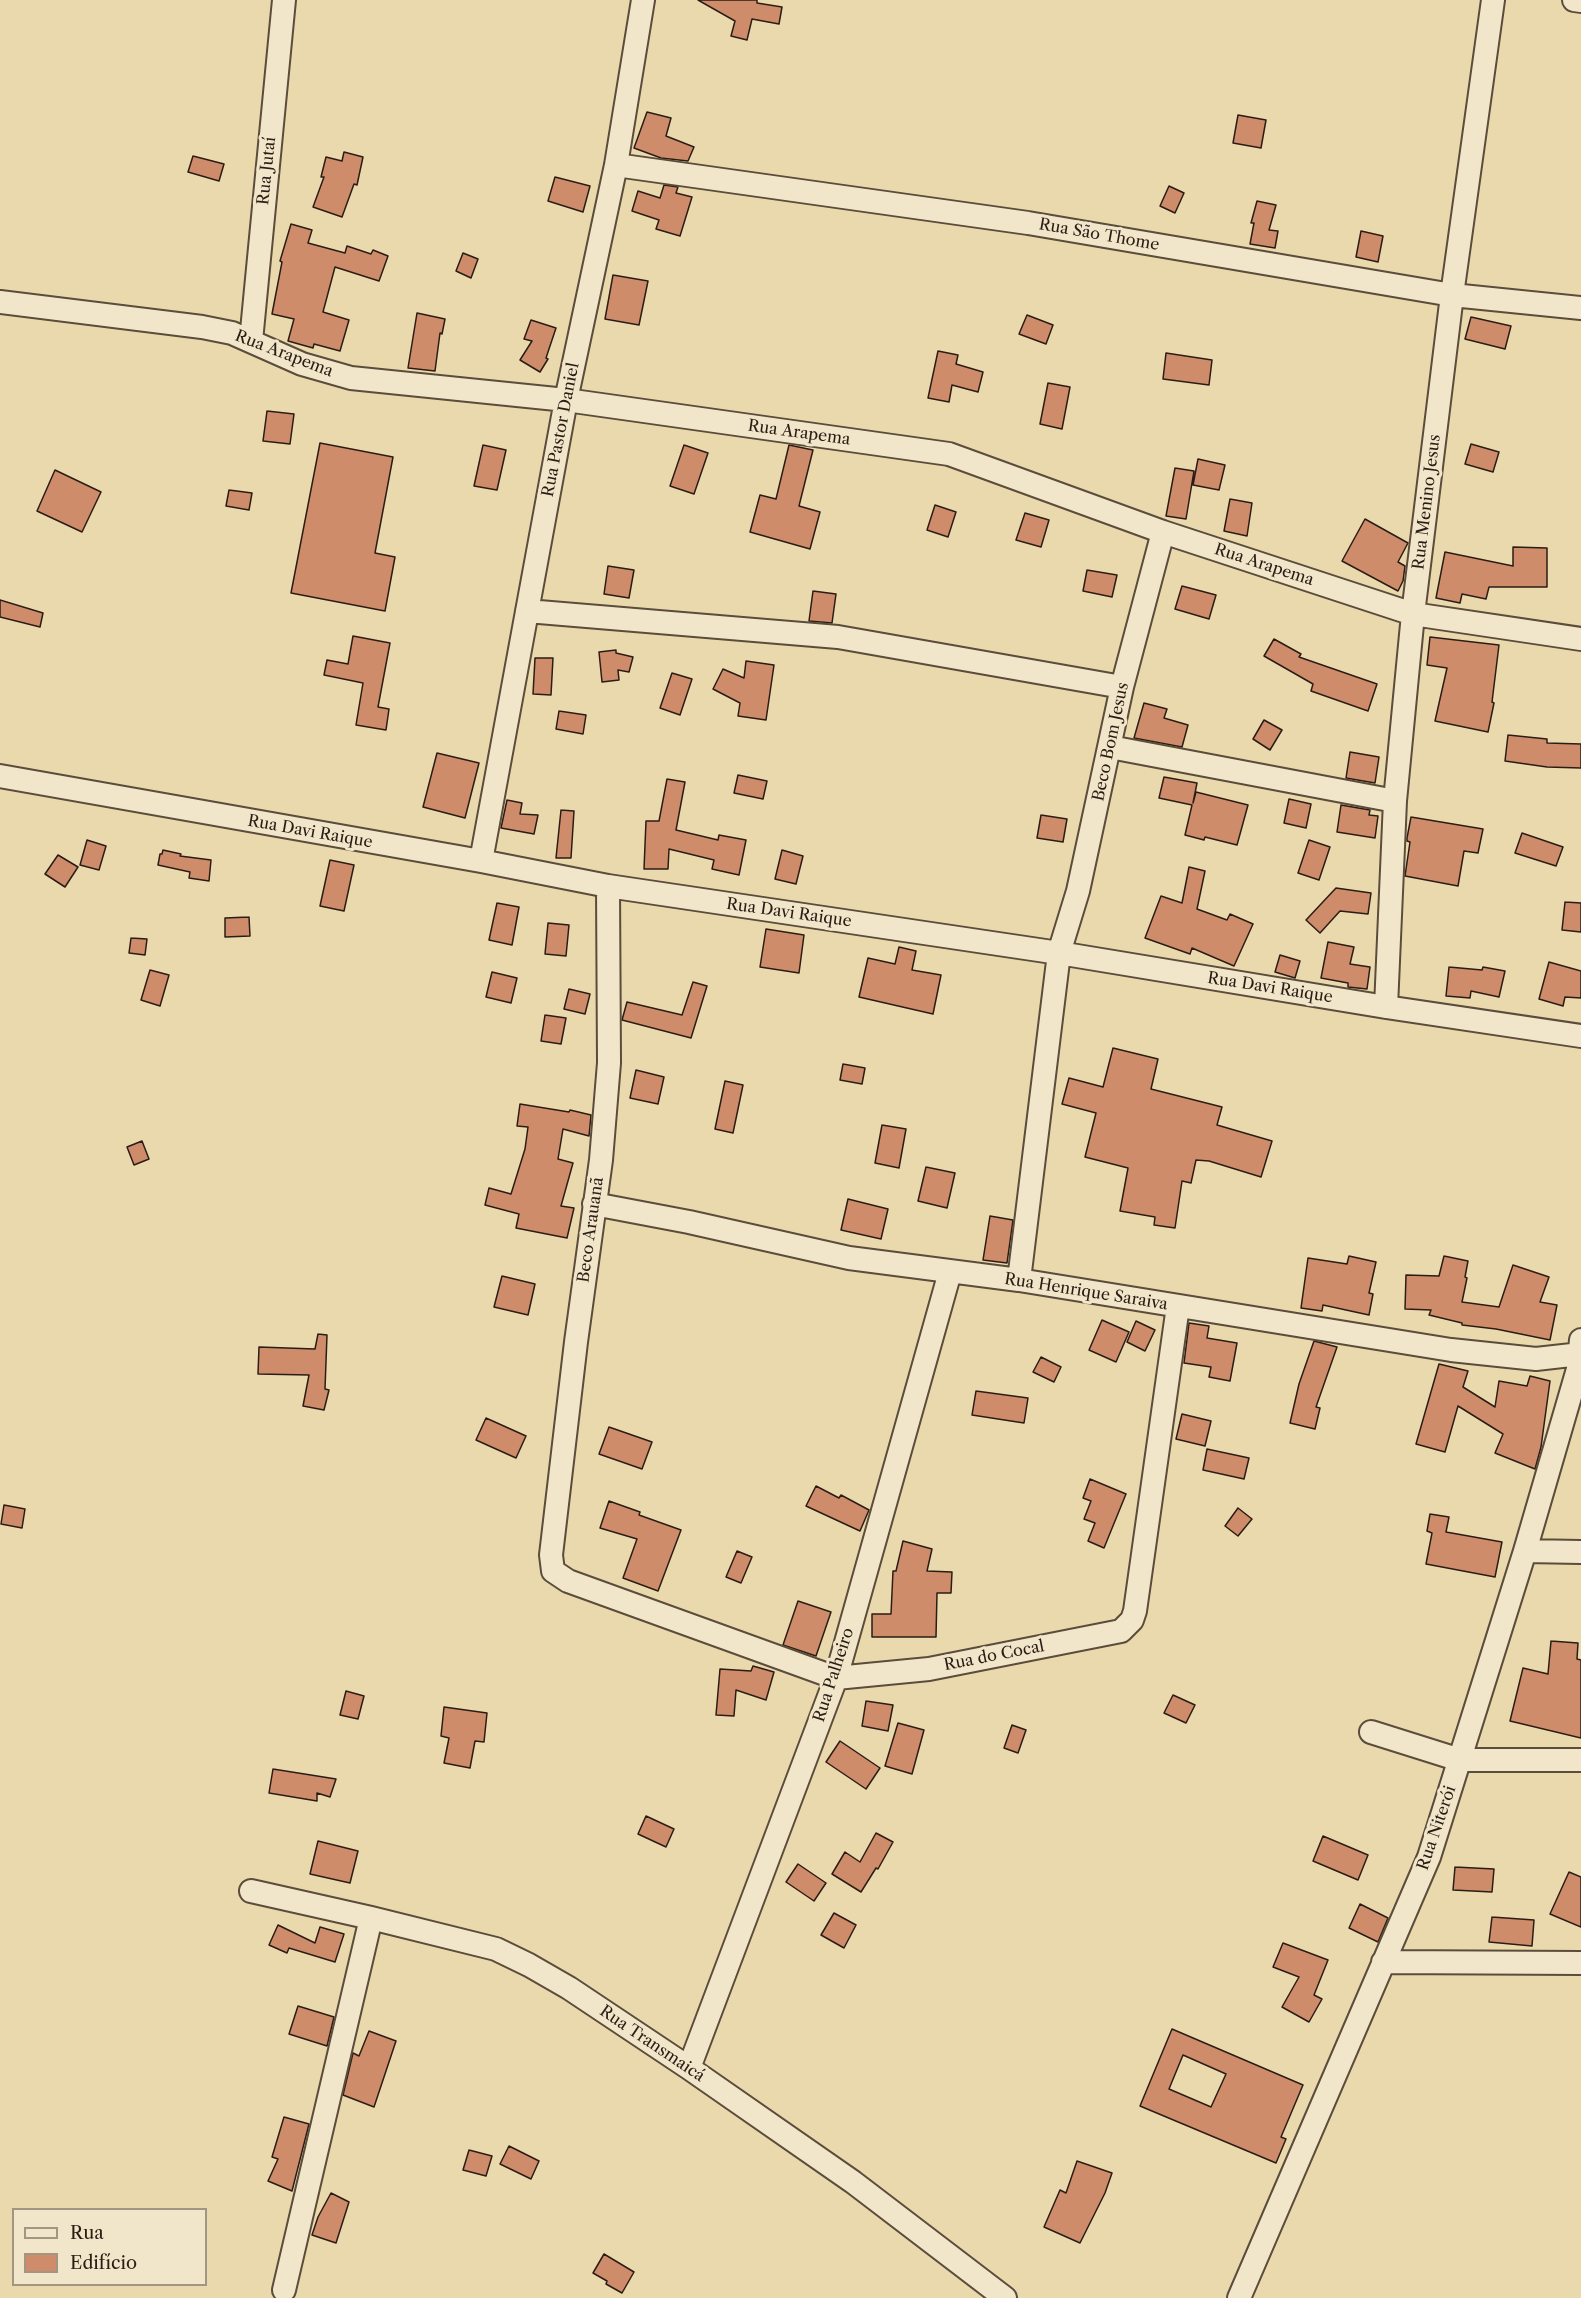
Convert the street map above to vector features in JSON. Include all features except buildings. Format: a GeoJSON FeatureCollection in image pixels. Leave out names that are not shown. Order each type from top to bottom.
{"type":"FeatureCollection","features":[{"type":"Feature","properties":{"kind":"street","name":"Rua Jutaí"},"geometry":{"type":"LineString","coordinates":[[251,341],[284,0]]}},
{"type":"Feature","properties":{"kind":"street","name":"Rua Pastor Daniel"},"geometry":{"type":"LineString","coordinates":[[481,861],[566,400],[616,165],[643,0]]}},
{"type":"Feature","properties":{"kind":"street","name":"Rua Menino Jesus"},"geometry":{"type":"LineString","coordinates":[[1386,1007],[1395,801],[1413,614],[1452,296],[1493,0]]}},
{"type":"Feature","properties":{"kind":"street"},"geometry":{"type":"LineString","coordinates":[[1574,0],[1581,1]]}},
{"type":"Feature","properties":{"kind":"street","name":"Rua São Thome"},"geometry":{"type":"LineString","coordinates":[[616,165],[1028,223],[1452,296],[1581,308]]}},
{"type":"Feature","properties":{"kind":"street","name":"Rua Arapema"},"geometry":{"type":"LineString","coordinates":[[0,302],[202,327],[232,333],[302,364],[351,378],[566,400],[949,454],[1163,532],[1413,614],[1581,639]]}},
{"type":"Feature","properties":{"kind":"street","name":"Beco Bom Jesus"},"geometry":{"type":"LineString","coordinates":[[1019,1280],[1059,953],[1078,891],[1122,687],[1163,532]]}},
{"type":"Feature","properties":{"kind":"street"},"geometry":{"type":"LineString","coordinates":[[527,611],[838,637],[1122,687]]}},
{"type":"Feature","properties":{"kind":"street"},"geometry":{"type":"LineString","coordinates":[[1110,747],[1395,801]]}},
{"type":"Feature","properties":{"kind":"street","name":"Rua Davi Raique"},"geometry":{"type":"LineString","coordinates":[[0,776],[481,861],[608,886],[1059,953],[1386,1007],[1581,1036]]}},
{"type":"Feature","properties":{"kind":"street","name":"Beco Arauanã"},"geometry":{"type":"LineString","coordinates":[[553,1571],[551,1555],[601,1160],[609,1064],[608,886]]}},
{"type":"Feature","properties":{"kind":"street","name":"Rua Henrique Saraiva"},"geometry":{"type":"LineString","coordinates":[[594,1204],[689,1222],[849,1258],[1019,1280],[1451,1350],[1536,1359],[1581,1350]]}},
{"type":"Feature","properties":{"kind":"street","name":"Rua Palheiro"},"geometry":{"type":"LineString","coordinates":[[689,2068],[836,1677],[950,1272]]}},
{"type":"Feature","properties":{"kind":"street","name":"Rua do Cocal"},"geometry":{"type":"LineString","coordinates":[[553,1571],[568,1581],[836,1677],[929,1669],[1120,1631],[1126,1628],[1135,1611],[1178,1306]]}},
{"type":"Feature","properties":{"kind":"street","name":"Rua Niterói"},"geometry":{"type":"LineString","coordinates":[[1239,2298],[1429,1857],[1526,1551],[1581,1350]]}},
{"type":"Feature","properties":{"kind":"street"},"geometry":{"type":"LineString","coordinates":[[1526,1551],[1581,1552]]}},
{"type":"Feature","properties":{"kind":"street"},"geometry":{"type":"LineString","coordinates":[[1371,1732],[1460,1760],[1581,1761]]}},
{"type":"Feature","properties":{"kind":"street","name":"Rua Transmaicá"},"geometry":{"type":"LineString","coordinates":[[251,1891],[371,1918],[504,1953],[569,1988],[853,2182],[1005,2298]]}},
{"type":"Feature","properties":{"kind":"street"},"geometry":{"type":"LineString","coordinates":[[284,2290],[371,1918]]}},
{"type":"Feature","properties":{"kind":"street"},"geometry":{"type":"LineString","coordinates":[[1383,1962],[1581,1963]]}}]}
